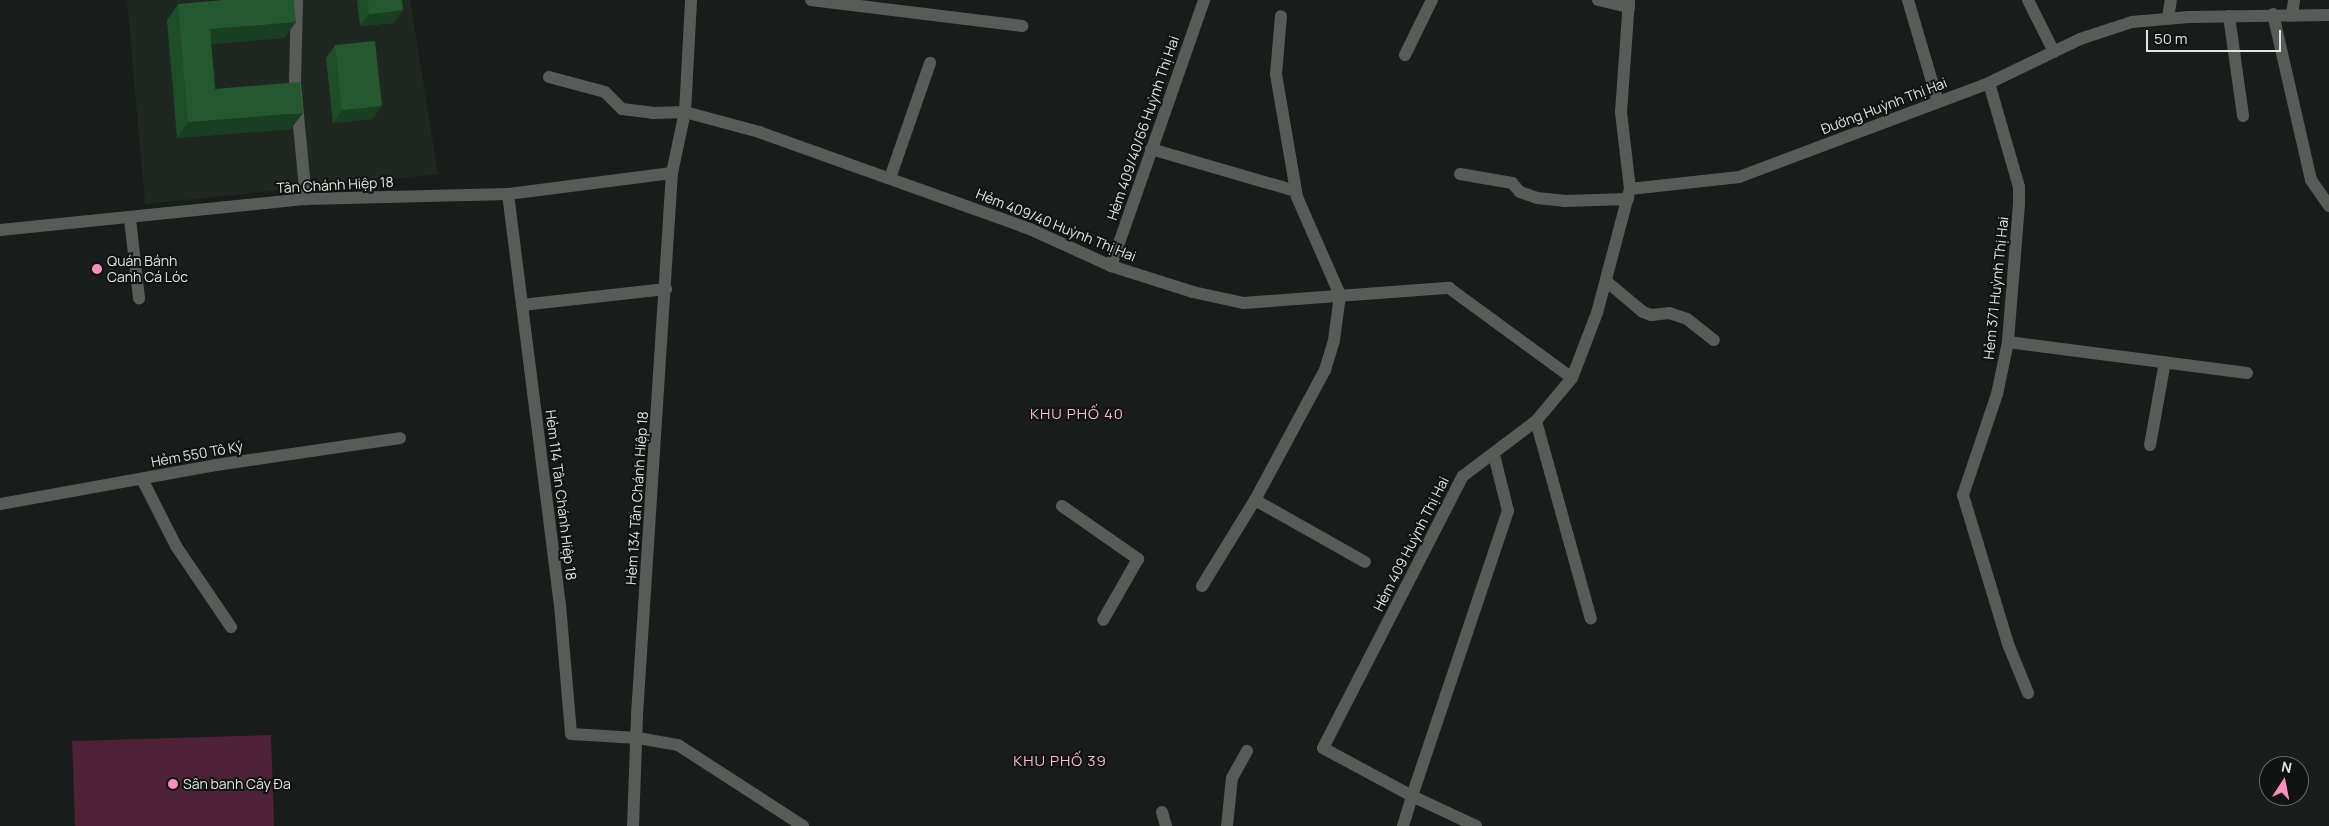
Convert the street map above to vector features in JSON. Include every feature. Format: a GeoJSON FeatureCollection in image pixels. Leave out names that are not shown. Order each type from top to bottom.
{"type":"FeatureCollection","features":[{"type":"Feature","properties":{"kind":"street"},"geometry":{"type":"LineString","coordinates":[[297,0],[295,84],[306,199]]}},
{"type":"Feature","properties":{"kind":"street","name":"Hẻm 134 Tân Chánh Hiệp 18"},"geometry":{"type":"LineString","coordinates":[[633,826],[672,173],[685,112],[691,0]]}},
{"type":"Feature","properties":{"kind":"street"},"geometry":{"type":"LineString","coordinates":[[811,0],[1022,26]]}},
{"type":"Feature","properties":{"kind":"street","name":"Hẻm 409/40/66 Huỳnh Thị Hai"},"geometry":{"type":"LineString","coordinates":[[1111,266],[1204,0]]}},
{"type":"Feature","properties":{"kind":"street"},"geometry":{"type":"LineString","coordinates":[[1404,55],[1432,0]]}},
{"type":"Feature","properties":{"kind":"street"},"geometry":{"type":"LineString","coordinates":[[1598,0],[1629,4],[1621,112],[1629,194]]}},
{"type":"Feature","properties":{"kind":"street"},"geometry":{"type":"LineString","coordinates":[[1908,0],[1938,102]]}},
{"type":"Feature","properties":{"kind":"street"},"geometry":{"type":"LineString","coordinates":[[2028,0],[2054,52]]}},
{"type":"Feature","properties":{"kind":"street"},"geometry":{"type":"LineString","coordinates":[[2168,18],[2171,0]]}},
{"type":"Feature","properties":{"kind":"street"},"geometry":{"type":"LineString","coordinates":[[2292,14],[2294,0]]}},
{"type":"Feature","properties":{"kind":"street"},"geometry":{"type":"LineString","coordinates":[[2273,14],[2310,180],[2329,206]]}},
{"type":"Feature","properties":{"kind":"street","name":"Đường Huỳnh Thị Hai"},"geometry":{"type":"LineString","coordinates":[[1460,174],[1512,183],[1520,192],[1536,198],[1564,201],[1629,194],[1739,177],[1989,83],[2080,39],[2132,22],[2168,18],[2273,14],[2329,15]]}},
{"type":"Feature","properties":{"kind":"street"},"geometry":{"type":"LineString","coordinates":[[1202,586],[1255,500],[1325,370],[1334,340],[1340,295],[1296,191],[1276,74],[1282,16]]}},
{"type":"Feature","properties":{"kind":"street"},"geometry":{"type":"LineString","coordinates":[[2229,16],[2242,116]]}},
{"type":"Feature","properties":{"kind":"street"},"geometry":{"type":"LineString","coordinates":[[890,178],[930,63]]}},
{"type":"Feature","properties":{"kind":"street","name":"Hẻm 409/40 Huỳnh Thị Hai"},"geometry":{"type":"LineString","coordinates":[[549,77],[605,92],[622,109],[653,113],[685,112],[760,132],[1032,230],[1111,266],[1243,303],[1449,288],[1572,378]]}},
{"type":"Feature","properties":{"kind":"street","name":"Hẻm 371 Huỳnh Thị Hai"},"geometry":{"type":"LineString","coordinates":[[1989,83],[2020,196],[2008,342],[1997,394],[1963,495],[2008,644],[2028,693]]}},
{"type":"Feature","properties":{"kind":"street"},"geometry":{"type":"LineString","coordinates":[[1151,148],[1296,191]]}},
{"type":"Feature","properties":{"kind":"street","name":"Tân Chánh Hiệp 18"},"geometry":{"type":"LineString","coordinates":[[0,230],[130,219],[306,199],[508,194],[672,173]]}},
{"type":"Feature","properties":{"kind":"street","name":"Hẻm 114 Tân Chánh Hiệp 18"},"geometry":{"type":"LineString","coordinates":[[508,194],[560,605],[571,734],[638,738]]}},
{"type":"Feature","properties":{"kind":"street","name":"Hẻm 409 Huỳnh Thị Hai"},"geometry":{"type":"LineString","coordinates":[[1412,796],[1323,748],[1463,476],[1494,455],[1536,421],[1572,378],[1606,281],[1629,194]]}},
{"type":"Feature","properties":{"kind":"street"},"geometry":{"type":"LineString","coordinates":[[130,219],[139,298]]}},
{"type":"Feature","properties":{"kind":"street"},"geometry":{"type":"LineString","coordinates":[[1606,281],[1643,312],[1651,315],[1669,313],[1687,319],[1714,340]]}},
{"type":"Feature","properties":{"kind":"street"},"geometry":{"type":"LineString","coordinates":[[522,304],[666,289]]}},
{"type":"Feature","properties":{"kind":"street"},"geometry":{"type":"LineString","coordinates":[[2008,342],[2247,374]]}},
{"type":"Feature","properties":{"kind":"street"},"geometry":{"type":"LineString","coordinates":[[2150,445],[2165,362]]}},
{"type":"Feature","properties":{"kind":"street"},"geometry":{"type":"LineString","coordinates":[[1536,421],[1591,619]]}},
{"type":"Feature","properties":{"kind":"street","name":"Hẻm 550 Tô Ký"},"geometry":{"type":"LineString","coordinates":[[0,504],[142,479],[400,438]]}},
{"type":"Feature","properties":{"kind":"street"},"geometry":{"type":"LineString","coordinates":[[1403,826],[1508,511],[1494,455]]}},
{"type":"Feature","properties":{"kind":"street"},"geometry":{"type":"LineString","coordinates":[[142,479],[176,546],[231,628]]}},
{"type":"Feature","properties":{"kind":"street"},"geometry":{"type":"LineString","coordinates":[[1255,500],[1365,562]]}},
{"type":"Feature","properties":{"kind":"street"},"geometry":{"type":"LineString","coordinates":[[1062,506],[1138,559],[1103,620]]}},
{"type":"Feature","properties":{"kind":"street"},"geometry":{"type":"LineString","coordinates":[[638,738],[678,745],[803,826]]}},
{"type":"Feature","properties":{"kind":"street"},"geometry":{"type":"LineString","coordinates":[[1227,826],[1232,778],[1247,751]]}},
{"type":"Feature","properties":{"kind":"street"},"geometry":{"type":"LineString","coordinates":[[1412,796],[1476,826]]}},
{"type":"Feature","properties":{"kind":"street"},"geometry":{"type":"LineString","coordinates":[[1162,812],[1166,826]]}},
{"type":"Feature","properties":{"kind":"shaded area"},"geometry":{"type":"Polygon","coordinates":[[[127,0],[410,0],[438,174],[145,204],[127,0]]]}},
{"type":"Feature","properties":{"kind":"shaded area","name":"Sân banh Cây Đa"},"geometry":{"type":"Polygon","coordinates":[[[271,735],[274,826],[75,826],[72,741],[271,735]]]}},
{"type":"Feature","properties":{"kind":"building"},"geometry":{"type":"Polygon","coordinates":[[[224,0],[294,0],[296,22],[210,29],[215,89],[300,82],[303,113],[188,122],[178,4],[224,0]]]}},
{"type":"Feature","properties":{"kind":"building"},"geometry":{"type":"Polygon","coordinates":[[[368,0],[402,0],[403,10],[369,14],[368,0]]]}},
{"type":"Feature","properties":{"kind":"building"},"geometry":{"type":"Polygon","coordinates":[[[375,41],[382,106],[342,110],[335,45],[375,41]]]}},
{"type":"Feature","properties":{"kind":"place","name":"Quán Bánh Canh Cá Lóc"},"geometry":{"type":"Point","coordinates":[97,269]}},
{"type":"Feature","properties":{"kind":"place","name":"Sân banh Cây Đa"},"geometry":{"type":"Point","coordinates":[173,784]}},
{"type":"Feature","properties":{"kind":"district","name":"KHU PHỐ 40"},"geometry":{"type":"Point","coordinates":[1077,414]}},
{"type":"Feature","properties":{"kind":"district","name":"KHU PHỐ 39"},"geometry":{"type":"Point","coordinates":[1060,761]}}]}
